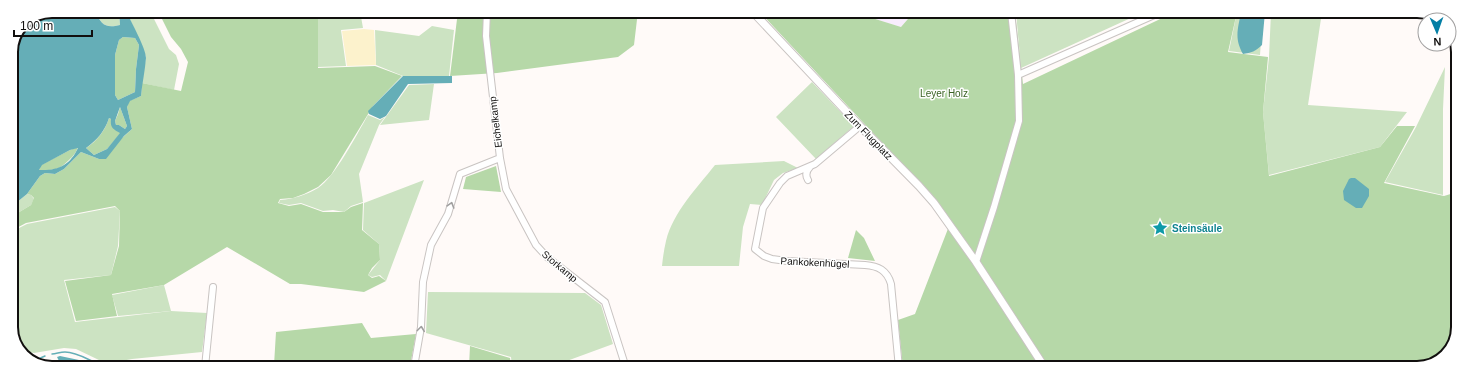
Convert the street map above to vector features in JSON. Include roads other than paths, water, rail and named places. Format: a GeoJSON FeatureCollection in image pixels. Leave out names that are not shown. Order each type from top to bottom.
{"type":"FeatureCollection","features":[{"type":"Feature","properties":{"kind":"street","name":"Eichelkamp"},"geometry":{"type":"LineString","coordinates":[[415,361],[421,327],[423,282],[430,245],[448,214],[460,174],[500,158],[486,36],[487,18]]}},
{"type":"Feature","properties":{"kind":"street","name":"Zum Flugplatz"},"geometry":{"type":"LineString","coordinates":[[759,18],[924,192],[976,262],[1040,361]]}},
{"type":"Feature","properties":{"kind":"street"},"geometry":{"type":"LineString","coordinates":[[976,262],[1020,121],[1018,75],[1012,18]]}},
{"type":"Feature","properties":{"kind":"street"},"geometry":{"type":"LineString","coordinates":[[1018,75],[1147,18]]}},
{"type":"Feature","properties":{"kind":"street","name":"Pankokenhügel"},"geometry":{"type":"LineString","coordinates":[[860,126],[810,167],[787,176],[774,190],[763,208],[755,249],[764,256],[772,259],[870,265],[884,271],[891,284],[898,361]]}},
{"type":"Feature","properties":{"kind":"street","name":"Storkamp"},"geometry":{"type":"LineString","coordinates":[[500,158],[506,189],[536,245],[547,257],[605,302],[624,361]]}},
{"type":"Feature","properties":{"kind":"street"},"geometry":{"type":"LineString","coordinates":[[808,180],[806,175],[807,170],[810,167]]}},
{"type":"Feature","properties":{"kind":"street"},"geometry":{"type":"LineString","coordinates":[[206,361],[213,287]]}},
{"type":"Feature","properties":{"kind":"water"},"geometry":{"type":"Polygon","coordinates":[[[52,18],[98,18],[107,26],[115,26],[120,25],[120,18],[129,18],[141,42],[146,58],[141,96],[130,101],[127,107],[132,129],[124,136],[106,159],[99,159],[81,152],[64,169],[55,174],[45,173],[40,176],[27,194],[18,201],[18,52],[24,33],[33,24],[52,18]],[[123,37],[119,40],[115,55],[115,95],[118,100],[135,92],[139,45],[135,38],[123,37]],[[120,107],[115,121],[116,125],[119,125],[125,129],[127,126],[120,107]],[[109,118],[100,135],[86,148],[94,155],[107,149],[120,133],[112,128],[111,119],[109,118]],[[78,148],[70,150],[42,165],[39,170],[63,166],[71,159],[78,148]]]}},
{"type":"Feature","properties":{"kind":"water"},"geometry":{"type":"Polygon","coordinates":[[[1240,18],[1264,18],[1262,45],[1258,49],[1243,54],[1238,43],[1240,18]]]}},
{"type":"Feature","properties":{"kind":"water"},"geometry":{"type":"Polygon","coordinates":[[[403,76],[452,76],[452,83],[408,84],[386,116],[380,119],[369,114],[368,111],[403,76]]]}},
{"type":"Feature","properties":{"kind":"water"},"geometry":{"type":"Polygon","coordinates":[[[1351,178],[1355,178],[1369,189],[1369,196],[1362,208],[1356,208],[1344,200],[1343,191],[1351,178]]]}},
{"type":"Feature","properties":{"kind":"water"},"geometry":{"type":"Polygon","coordinates":[[[60,356],[79,361],[59,361],[57,357],[60,356]]]}},
{"type":"Feature","properties":{"kind":"waterway"},"geometry":{"type":"LineString","coordinates":[[52,354],[63,352],[71,353],[92,361]]}},
{"type":"Feature","properties":{"kind":"waterway"},"geometry":{"type":"LineString","coordinates":[[40,358],[45,356]]}},
{"type":"Feature","properties":{"kind":"place","name":"Steinsäule"},"geometry":{"type":"Point","coordinates":[1160,228]}},
{"type":"Feature","properties":{"kind":"park label","name":"Leyer Holz"},"geometry":{"type":"Point","coordinates":[944,93]}}]}
